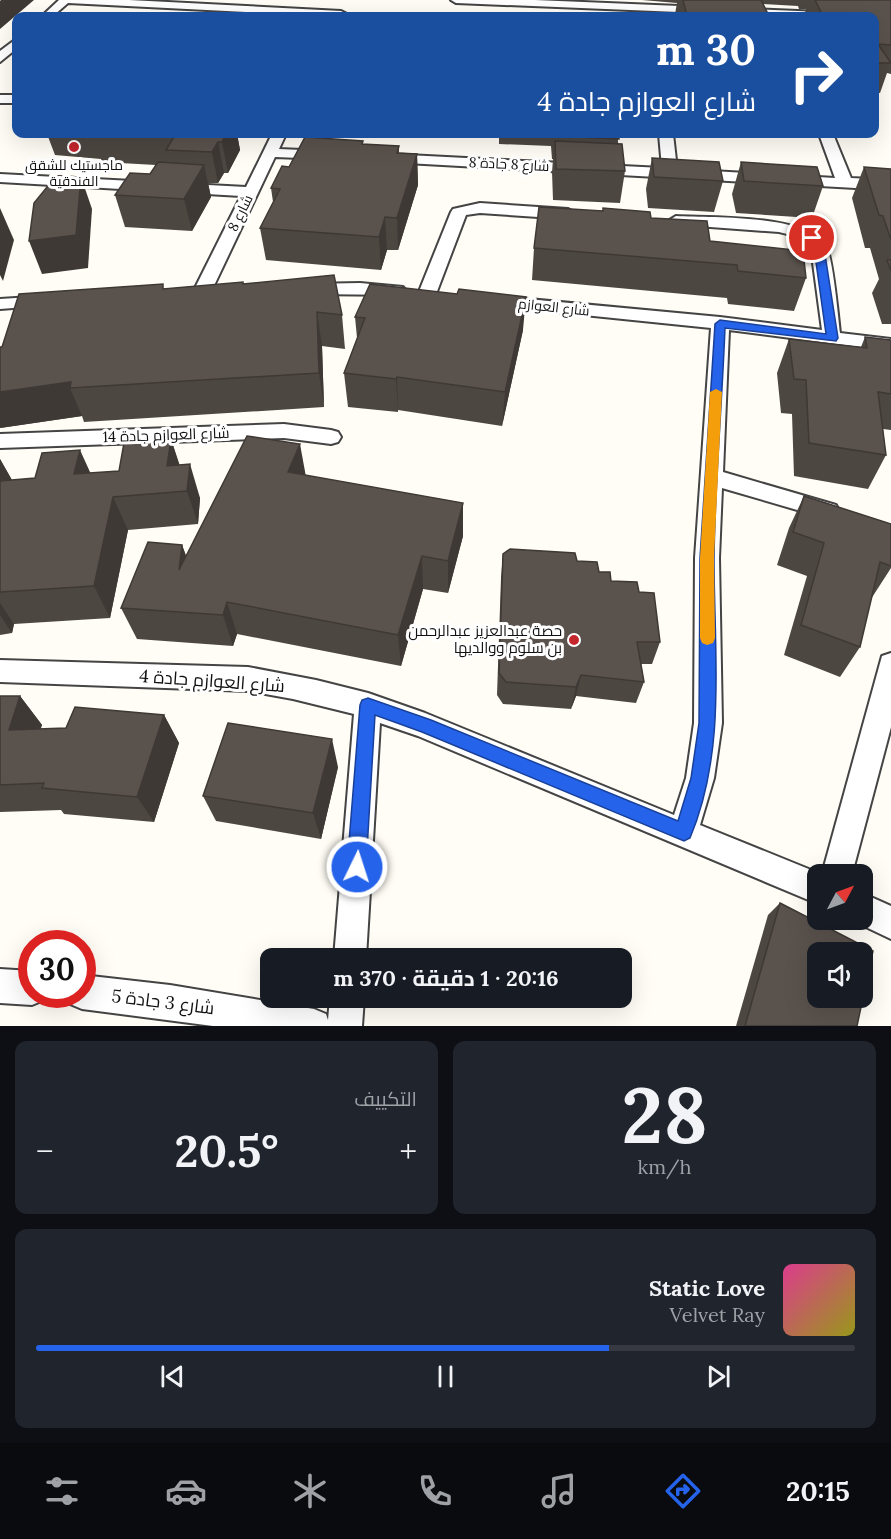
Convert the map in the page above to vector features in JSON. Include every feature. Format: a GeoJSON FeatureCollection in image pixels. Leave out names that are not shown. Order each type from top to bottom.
{"type":"FeatureCollection","features":[{"type":"Feature","properties":{"kind":"street"},"geometry":{"type":"LineString","coordinates":[[52,12],[65,0],[285,12]]}},
{"type":"Feature","properties":{"kind":"street"},"geometry":{"type":"LineString","coordinates":[[456,0],[639,12]]}},
{"type":"Feature","properties":{"kind":"street"},"geometry":{"type":"LineString","coordinates":[[190,12],[194,7]]}},
{"type":"Feature","properties":{"kind":"street"},"geometry":{"type":"LineString","coordinates":[[0,58],[12,47]]}},
{"type":"Feature","properties":{"kind":"street","name":"شارع 8"},"geometry":{"type":"LineString","coordinates":[[224,292],[196,293],[251,192],[277,138]]}},
{"type":"Feature","properties":{"kind":"street"},"geometry":{"type":"LineString","coordinates":[[666,138],[670,171]]}},
{"type":"Feature","properties":{"kind":"street"},"geometry":{"type":"LineString","coordinates":[[828,138],[845,183]]}},
{"type":"Feature","properties":{"kind":"street"},"geometry":{"type":"LineString","coordinates":[[270,153],[340,156]]}},
{"type":"Feature","properties":{"kind":"street","name":"شارع 8 جادة 8"},"geometry":{"type":"LineString","coordinates":[[376,158],[670,171],[891,185]]}},
{"type":"Feature","properties":{"kind":"street"},"geometry":{"type":"LineString","coordinates":[[0,178],[251,192]]}},
{"type":"Feature","properties":{"kind":"street"},"geometry":{"type":"LineString","coordinates":[[427,294],[459,212],[480,208],[584,215]]}},
{"type":"Feature","properties":{"kind":"street"},"geometry":{"type":"LineString","coordinates":[[665,220],[780,227],[812,238],[819,248],[832,338]]}},
{"type":"Feature","properties":{"kind":"street"},"geometry":{"type":"LineString","coordinates":[[292,290],[360,288],[450,296]]}},
{"type":"Feature","properties":{"kind":"street","name":"شارع العوازم"},"geometry":{"type":"LineString","coordinates":[[474,298],[891,345]]}},
{"type":"Feature","properties":{"kind":"street"},"geometry":{"type":"LineString","coordinates":[[0,304],[59,300]]}},
{"type":"Feature","properties":{"kind":"street"},"geometry":{"type":"LineString","coordinates":[[684,832],[700,778],[708,723],[707,558],[720,324]]}},
{"type":"Feature","properties":{"kind":"street","name":"شارع العوازم جادة 14"},"geometry":{"type":"LineString","coordinates":[[0,441],[284,432],[331,437]]}},
{"type":"Feature","properties":{"kind":"street"},"geometry":{"type":"LineString","coordinates":[[712,477],[844,516]]}},
{"type":"Feature","properties":{"kind":"street"},"geometry":{"type":"LineString","coordinates":[[840,864],[884,703],[891,664]]}},
{"type":"Feature","properties":{"kind":"street","name":"شارع العوازم جادة 4"},"geometry":{"type":"LineString","coordinates":[[0,671],[248,679],[288,684],[368,705],[425,726],[807,884]]}},
{"type":"Feature","properties":{"kind":"street"},"geometry":{"type":"LineString","coordinates":[[351,948],[368,705]]}},
{"type":"Feature","properties":{"kind":"street"},"geometry":{"type":"LineString","coordinates":[[873,914],[891,923]]}},
{"type":"Feature","properties":{"kind":"street"},"geometry":{"type":"LineString","coordinates":[[0,986],[18,987]]}},
{"type":"Feature","properties":{"kind":"street","name":"شارع 3 جادة 5"},"geometry":{"type":"LineString","coordinates":[[96,994],[170,1002],[314,1026]]}},
{"type":"Feature","properties":{"kind":"street"},"geometry":{"type":"LineString","coordinates":[[345,1026],[346,1008]]}},
{"type":"Feature","properties":{"kind":"building"},"geometry":{"type":"Polygon","coordinates":[[[683,0],[761,0],[767,12],[686,12],[683,0]]]}},
{"type":"Feature","properties":{"kind":"building"},"geometry":{"type":"Polygon","coordinates":[[[815,0],[891,0],[891,45],[879,44],[879,12],[821,12],[815,0]]]}},
{"type":"Feature","properties":{"kind":"building"},"geometry":{"type":"Polygon","coordinates":[[[879,45],[891,63],[879,63],[879,45]]]}},
{"type":"Feature","properties":{"kind":"building"},"geometry":{"type":"Polygon","coordinates":[[[173,138],[224,138],[222,142],[218,142],[212,152],[166,150],[173,138]]]}},
{"type":"Feature","properties":{"kind":"building"},"geometry":{"type":"Polygon","coordinates":[[[304,138],[363,141],[362,144],[399,146],[397,153],[417,154],[397,218],[385,217],[379,237],[260,228],[280,189],[271,188],[282,166],[289,167],[304,138]]]}},
{"type":"Feature","properties":{"kind":"building"},"geometry":{"type":"Polygon","coordinates":[[[555,141],[622,144],[625,171],[556,169],[555,141]]]}},
{"type":"Feature","properties":{"kind":"building"},"geometry":{"type":"Polygon","coordinates":[[[652,158],[719,162],[723,181],[654,177],[652,158]]]}},
{"type":"Feature","properties":{"kind":"building"},"geometry":{"type":"Polygon","coordinates":[[[158,162],[204,165],[184,199],[115,195],[130,173],[150,174],[158,162]]]}},
{"type":"Feature","properties":{"kind":"building"},"geometry":{"type":"Polygon","coordinates":[[[741,162],[817,167],[823,186],[744,181],[741,162]]]}},
{"type":"Feature","properties":{"kind":"building"},"geometry":{"type":"Polygon","coordinates":[[[864,167],[891,169],[891,240],[883,216],[879,215],[864,167]]]}},
{"type":"Feature","properties":{"kind":"building"},"geometry":{"type":"Polygon","coordinates":[[[56,176],[81,177],[76,235],[29,241],[34,203],[56,176]]]}},
{"type":"Feature","properties":{"kind":"building"},"geometry":{"type":"Polygon","coordinates":[[[539,207],[603,211],[603,208],[650,212],[651,218],[707,221],[710,241],[803,251],[806,278],[738,271],[737,265],[534,248],[539,207]]]}},
{"type":"Feature","properties":{"kind":"building"},"geometry":{"type":"Polygon","coordinates":[[[334,275],[342,315],[317,312],[319,373],[70,388],[71,382],[0,392],[0,347],[2,347],[19,294],[163,284],[163,289],[334,275]]]}},
{"type":"Feature","properties":{"kind":"building"},"geometry":{"type":"Polygon","coordinates":[[[370,284],[457,294],[459,289],[526,297],[505,392],[397,377],[396,379],[344,373],[365,318],[355,317],[370,284]]]}},
{"type":"Feature","properties":{"kind":"building"},"geometry":{"type":"Polygon","coordinates":[[[865,337],[891,340],[891,394],[878,392],[886,455],[809,443],[806,380],[794,379],[789,339],[867,348],[865,337]]]}},
{"type":"Feature","properties":{"kind":"building"},"geometry":{"type":"Polygon","coordinates":[[[247,436],[300,444],[288,472],[463,503],[448,561],[422,556],[398,635],[227,602],[223,615],[121,608],[148,542],[182,545],[179,570],[247,436]]]}},
{"type":"Feature","properties":{"kind":"building"},"geometry":{"type":"Polygon","coordinates":[[[171,439],[167,466],[190,464],[187,491],[113,497],[94,586],[0,592],[0,481],[35,478],[42,453],[80,450],[74,474],[119,471],[124,443],[171,439]]]}},
{"type":"Feature","properties":{"kind":"building"},"geometry":{"type":"Polygon","coordinates":[[[804,496],[891,524],[891,566],[880,562],[860,647],[801,625],[824,543],[793,532],[804,496]]]}},
{"type":"Feature","properties":{"kind":"building","name":"حصة عبدالعزيز عبدالرحمن بن سلوم ووالديها"},"geometry":{"type":"Polygon","coordinates":[[[510,549],[575,553],[577,561],[597,562],[599,572],[610,572],[611,581],[637,582],[639,592],[654,593],[660,642],[637,642],[644,682],[581,675],[576,687],[506,682],[499,673],[503,554],[510,549]]]}},
{"type":"Feature","properties":{"kind":"building"},"geometry":{"type":"Polygon","coordinates":[[[0,696],[20,696],[9,730],[66,728],[75,707],[164,715],[137,797],[42,788],[44,783],[0,785],[0,696]]]}},
{"type":"Feature","properties":{"kind":"building"},"geometry":{"type":"Polygon","coordinates":[[[228,723],[332,739],[313,813],[203,796],[228,723]]]}},
{"type":"Feature","properties":{"kind":"building"},"geometry":{"type":"Polygon","coordinates":[[[780,903],[807,917],[807,930],[832,930],[856,942],[807,942],[807,1008],[861,1008],[857,1026],[745,1026],[780,903]]]}},
{"type":"Feature","properties":{"kind":"slow traffic"},"geometry":{"type":"LineString","coordinates":[[707,638],[707,558],[716,392]]}},
{"type":"Feature","properties":{"kind":"place","name":"ماجستيك للشقق الفندقية"},"geometry":{"type":"Point","coordinates":[74,147]}},
{"type":"Feature","properties":{"kind":"place","name":"حصة عبدالعزيز عبدالرحمن بن سلوم ووالديها"},"geometry":{"type":"Point","coordinates":[574,640]}},
{"type":"Feature","properties":{"kind":"route"},"geometry":{"type":"LineString","coordinates":[[357,867],[368,705],[684,832],[700,778],[708,723],[707,558],[720,324],[832,338],[819,248],[812,238]]}}]}
